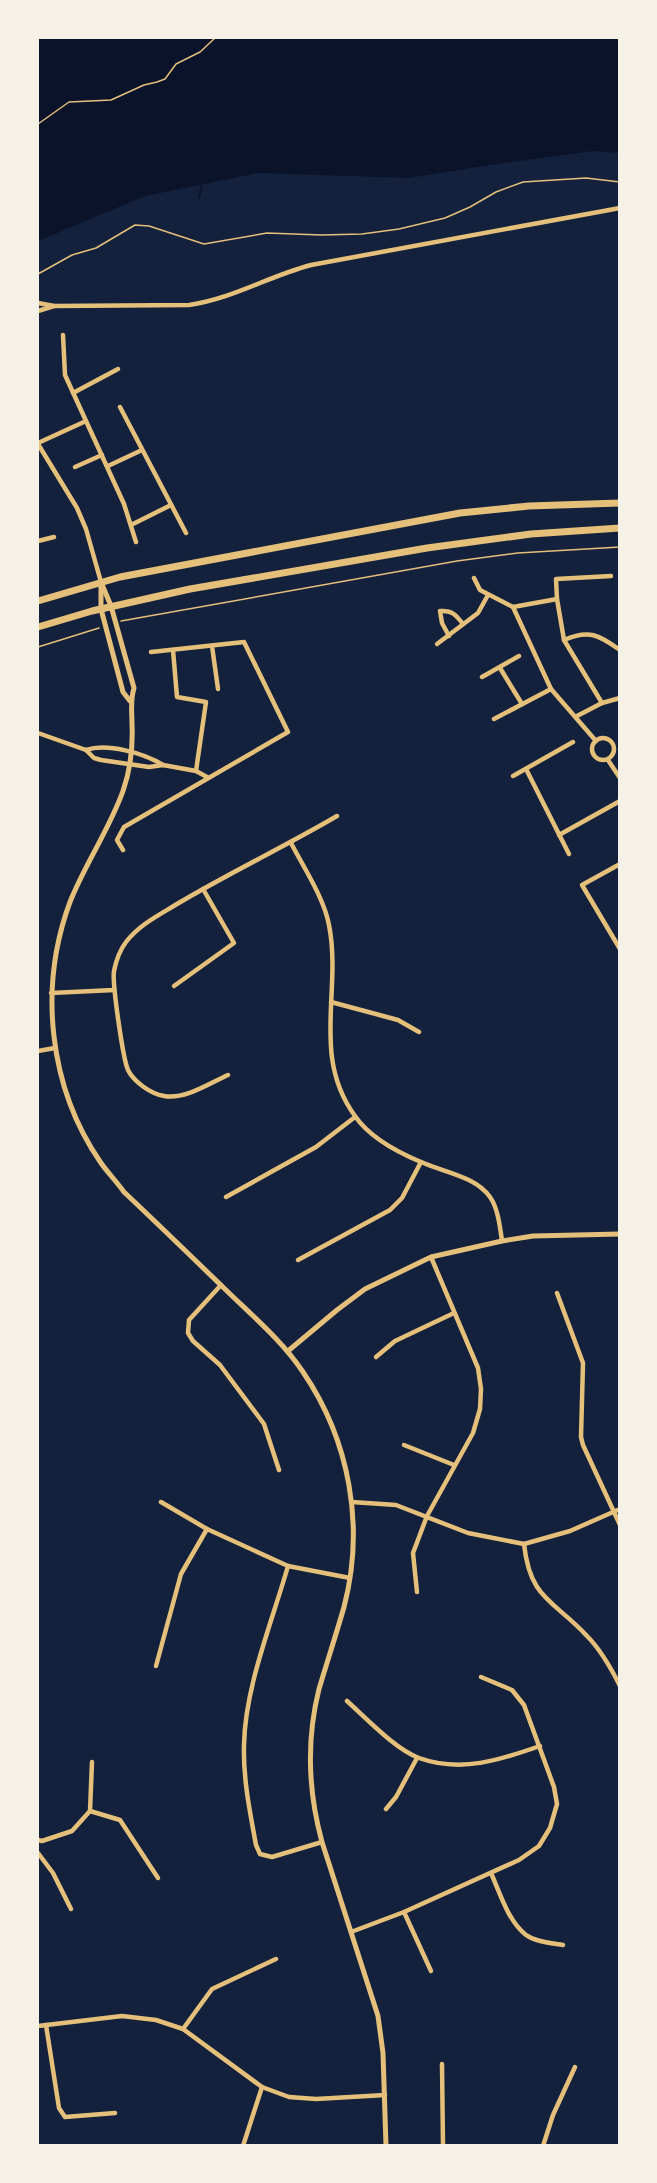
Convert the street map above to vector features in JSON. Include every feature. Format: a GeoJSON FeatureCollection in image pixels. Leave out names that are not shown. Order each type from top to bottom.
{"type":"FeatureCollection","features":[{"type":"Feature","properties":{"kind":"main road"},"geometry":{"type":"LineString","coordinates":[[38,601],[131,575],[460,513],[529,506],[620,503]]}},
{"type":"Feature","properties":{"kind":"main road"},"geometry":{"type":"LineString","coordinates":[[38,627],[111,606],[190,589],[427,548],[531,534],[620,528]]}},
{"type":"Feature","properties":{"kind":"street"},"geometry":{"type":"LineString","coordinates":[[38,303],[54,306],[203,303],[230,296],[289,271],[311,265],[620,208]]}},
{"type":"Feature","properties":{"kind":"street"},"geometry":{"type":"LineString","coordinates":[[38,311],[54,306]]}},
{"type":"Feature","properties":{"kind":"street"},"geometry":{"type":"LineString","coordinates":[[63,335],[65,375],[108,466],[136,542]]}},
{"type":"Feature","properties":{"kind":"street"},"geometry":{"type":"LineString","coordinates":[[73,393],[118,369]]}},
{"type":"Feature","properties":{"kind":"street"},"geometry":{"type":"LineString","coordinates":[[120,407],[186,533]]}},
{"type":"Feature","properties":{"kind":"street"},"geometry":{"type":"LineString","coordinates":[[86,421],[38,444],[77,508],[101,582],[117,622],[134,688],[130,700],[131,753],[123,791],[71,901],[54,960],[51,993],[55,1048],[62,1078],[75,1114],[101,1162],[124,1192],[288,1351],[319,1397],[344,1463],[352,1502],[353,1542],[350,1578],[313,1719],[309,1756],[310,1788],[314,1815],[322,1842],[378,2016],[383,2054],[386,2145]]}},
{"type":"Feature","properties":{"kind":"street"},"geometry":{"type":"LineString","coordinates":[[108,466],[142,450]]}},
{"type":"Feature","properties":{"kind":"street"},"geometry":{"type":"LineString","coordinates":[[75,467],[102,455]]}},
{"type":"Feature","properties":{"kind":"street"},"geometry":{"type":"LineString","coordinates":[[130,525],[171,505]]}},
{"type":"Feature","properties":{"kind":"street"},"geometry":{"type":"LineString","coordinates":[[38,541],[54,537]]}},
{"type":"Feature","properties":{"kind":"street"},"geometry":{"type":"LineString","coordinates":[[602,702],[564,640],[556,579],[611,576]]}},
{"type":"Feature","properties":{"kind":"street"},"geometry":{"type":"LineString","coordinates":[[474,578],[480,590],[513,607],[557,599]]}},
{"type":"Feature","properties":{"kind":"street"},"geometry":{"type":"LineString","coordinates":[[101,582],[101,609],[123,692],[130,700]]}},
{"type":"Feature","properties":{"kind":"street"},"geometry":{"type":"LineString","coordinates":[[437,644],[478,614],[488,595]]}},
{"type":"Feature","properties":{"kind":"street"},"geometry":{"type":"LineString","coordinates":[[513,607],[551,689],[577,716],[596,741]]}},
{"type":"Feature","properties":{"kind":"street"},"geometry":{"type":"LineString","coordinates":[[449,636],[442,623],[440,610],[455,613],[464,624]]}},
{"type":"Feature","properties":{"kind":"street"},"geometry":{"type":"LineString","coordinates":[[564,640],[576,634],[597,635],[620,650]]}},
{"type":"Feature","properties":{"kind":"street"},"geometry":{"type":"LineString","coordinates":[[123,850],[117,840],[123,827],[288,732],[244,642],[151,652]]}},
{"type":"Feature","properties":{"kind":"street"},"geometry":{"type":"LineString","coordinates":[[212,646],[218,689]]}},
{"type":"Feature","properties":{"kind":"street"},"geometry":{"type":"LineString","coordinates":[[173,650],[177,697],[206,702],[196,771]]}},
{"type":"Feature","properties":{"kind":"street"},"geometry":{"type":"LineString","coordinates":[[482,677],[519,656]]}},
{"type":"Feature","properties":{"kind":"street"},"geometry":{"type":"LineString","coordinates":[[500,668],[522,704]]}},
{"type":"Feature","properties":{"kind":"street"},"geometry":{"type":"LineString","coordinates":[[494,719],[551,689]]}},
{"type":"Feature","properties":{"kind":"street"},"geometry":{"type":"LineString","coordinates":[[577,716],[602,702],[620,698]]}},
{"type":"Feature","properties":{"kind":"street"},"geometry":{"type":"LineString","coordinates":[[38,733],[86,750],[94,758],[149,767],[163,765],[196,771],[207,777]]}},
{"type":"Feature","properties":{"kind":"street"},"geometry":{"type":"LineString","coordinates":[[606,738],[613,744],[614,751],[608,760],[595,757],[592,750],[596,741],[606,738]]}},
{"type":"Feature","properties":{"kind":"street"},"geometry":{"type":"LineString","coordinates":[[613,744],[620,741]]}},
{"type":"Feature","properties":{"kind":"street"},"geometry":{"type":"LineString","coordinates":[[513,776],[573,742]]}},
{"type":"Feature","properties":{"kind":"street"},"geometry":{"type":"LineString","coordinates":[[86,750],[103,747],[151,757],[163,765]]}},
{"type":"Feature","properties":{"kind":"street"},"geometry":{"type":"LineString","coordinates":[[608,760],[620,778]]}},
{"type":"Feature","properties":{"kind":"street"},"geometry":{"type":"LineString","coordinates":[[526,769],[570,854]]}},
{"type":"Feature","properties":{"kind":"street"},"geometry":{"type":"LineString","coordinates":[[559,835],[620,801]]}},
{"type":"Feature","properties":{"kind":"street"},"geometry":{"type":"LineString","coordinates":[[228,1075],[183,1095],[164,1096],[137,1082],[128,1069],[114,990],[114,971],[120,953],[126,942],[141,927],[203,889],[337,816]]}},
{"type":"Feature","properties":{"kind":"street"},"geometry":{"type":"LineString","coordinates":[[291,843],[329,924],[333,958],[330,1056],[338,1086],[355,1117],[384,1144],[421,1162],[470,1181],[490,1197],[502,1241]]}},
{"type":"Feature","properties":{"kind":"street"},"geometry":{"type":"LineString","coordinates":[[620,864],[582,885],[620,949]]}},
{"type":"Feature","properties":{"kind":"street"},"geometry":{"type":"LineString","coordinates":[[174,986],[234,943],[203,889]]}},
{"type":"Feature","properties":{"kind":"street"},"geometry":{"type":"LineString","coordinates":[[51,993],[114,990]]}},
{"type":"Feature","properties":{"kind":"street"},"geometry":{"type":"LineString","coordinates":[[331,1002],[398,1020],[419,1032]]}},
{"type":"Feature","properties":{"kind":"street"},"geometry":{"type":"LineString","coordinates":[[38,1051],[55,1048]]}},
{"type":"Feature","properties":{"kind":"street"},"geometry":{"type":"LineString","coordinates":[[226,1197],[316,1147],[355,1117]]}},
{"type":"Feature","properties":{"kind":"street"},"geometry":{"type":"LineString","coordinates":[[298,1260],[390,1210],[402,1198],[421,1162]]}},
{"type":"Feature","properties":{"kind":"street"},"geometry":{"type":"LineString","coordinates":[[288,1351],[365,1289],[430,1257],[533,1236],[620,1234]]}},
{"type":"Feature","properties":{"kind":"street"},"geometry":{"type":"LineString","coordinates":[[417,1592],[413,1553],[427,1516],[473,1433],[480,1409],[481,1389],[478,1368],[430,1257]]}},
{"type":"Feature","properties":{"kind":"street"},"geometry":{"type":"LineString","coordinates":[[221,1284],[189,1320],[188,1333],[193,1341],[220,1365],[264,1424],[279,1470]]}},
{"type":"Feature","properties":{"kind":"street"},"geometry":{"type":"LineString","coordinates":[[556,1293],[583,1364],[581,1437],[583,1445],[620,1525]]}},
{"type":"Feature","properties":{"kind":"street"},"geometry":{"type":"LineString","coordinates":[[376,1357],[395,1341],[454,1313]]}},
{"type":"Feature","properties":{"kind":"street"},"geometry":{"type":"LineString","coordinates":[[405,1445],[454,1466]]}},
{"type":"Feature","properties":{"kind":"street"},"geometry":{"type":"LineString","coordinates":[[161,1502],[207,1529],[288,1566],[350,1578]]}},
{"type":"Feature","properties":{"kind":"street"},"geometry":{"type":"LineString","coordinates":[[352,1502],[396,1505],[468,1533],[524,1544],[570,1531],[620,1509]]}},
{"type":"Feature","properties":{"kind":"street"},"geometry":{"type":"LineString","coordinates":[[156,1666],[181,1574],[207,1529]]}},
{"type":"Feature","properties":{"kind":"street"},"geometry":{"type":"LineString","coordinates":[[524,1544],[526,1564],[536,1588],[587,1635],[620,1686]]}},
{"type":"Feature","properties":{"kind":"street"},"geometry":{"type":"LineString","coordinates":[[288,1566],[249,1695],[244,1744],[245,1784],[256,1845],[260,1854],[272,1857],[322,1842]]}},
{"type":"Feature","properties":{"kind":"street"},"geometry":{"type":"LineString","coordinates":[[351,1932],[404,1912],[519,1860],[539,1846],[550,1828],[557,1804],[554,1787],[524,1705],[512,1690],[481,1677]]}},
{"type":"Feature","properties":{"kind":"street"},"geometry":{"type":"LineString","coordinates":[[347,1701],[388,1739],[417,1758],[452,1765],[473,1765],[498,1761],[540,1746]]}},
{"type":"Feature","properties":{"kind":"street"},"geometry":{"type":"LineString","coordinates":[[386,1809],[396,1797],[417,1758]]}},
{"type":"Feature","properties":{"kind":"street"},"geometry":{"type":"LineString","coordinates":[[38,1840],[42,1841],[72,1832],[90,1811],[92,1762]]}},
{"type":"Feature","properties":{"kind":"street"},"geometry":{"type":"LineString","coordinates":[[90,1811],[120,1820],[158,1878]]}},
{"type":"Feature","properties":{"kind":"street"},"geometry":{"type":"LineString","coordinates":[[38,1853],[53,1873],[70,1909]]}},
{"type":"Feature","properties":{"kind":"street"},"geometry":{"type":"LineString","coordinates":[[491,1873],[512,1919],[526,1935],[563,1945]]}},
{"type":"Feature","properties":{"kind":"street"},"geometry":{"type":"LineString","coordinates":[[404,1912],[431,1971]]}},
{"type":"Feature","properties":{"kind":"street"},"geometry":{"type":"LineString","coordinates":[[183,2029],[212,1989],[276,1959]]}},
{"type":"Feature","properties":{"kind":"street"},"geometry":{"type":"LineString","coordinates":[[38,2026],[122,2016],[156,2020],[183,2029],[262,2087],[289,2097],[316,2099],[385,2095]]}},
{"type":"Feature","properties":{"kind":"street"},"geometry":{"type":"LineString","coordinates":[[46,2025],[59,2108],[65,2116],[115,2113]]}},
{"type":"Feature","properties":{"kind":"street"},"geometry":{"type":"LineString","coordinates":[[442,2064],[443,2145]]}},
{"type":"Feature","properties":{"kind":"street"},"geometry":{"type":"LineString","coordinates":[[543,2145],[553,2115],[576,2067]]}},
{"type":"Feature","properties":{"kind":"street"},"geometry":{"type":"LineString","coordinates":[[243,2145],[262,2087]]}},
{"type":"Feature","properties":{"kind":"path"},"geometry":{"type":"LineString","coordinates":[[38,124],[69,102],[111,100],[144,85],[165,79],[176,64],[200,52],[215,38]]}},
{"type":"Feature","properties":{"kind":"path"},"geometry":{"type":"LineString","coordinates":[[38,274],[72,255],[96,248],[135,225],[149,226],[204,244],[267,233],[321,236],[362,234],[399,229],[445,218],[496,192],[523,182],[586,178],[620,182]]}},
{"type":"Feature","properties":{"kind":"path"},"geometry":{"type":"LineString","coordinates":[[117,622],[457,561],[518,553],[620,547]]}},
{"type":"Feature","properties":{"kind":"path"},"geometry":{"type":"LineString","coordinates":[[38,647],[106,626]]}},
{"type":"Feature","properties":{"kind":"water"},"geometry":{"type":"Polygon","coordinates":[[[38,38],[619,38],[619,153],[593,151],[409,178],[258,173],[145,196],[38,241],[38,38]]]}},
{"type":"Feature","properties":{"kind":"waterway"},"geometry":{"type":"LineString","coordinates":[[199,198],[202,183]]}}]}
